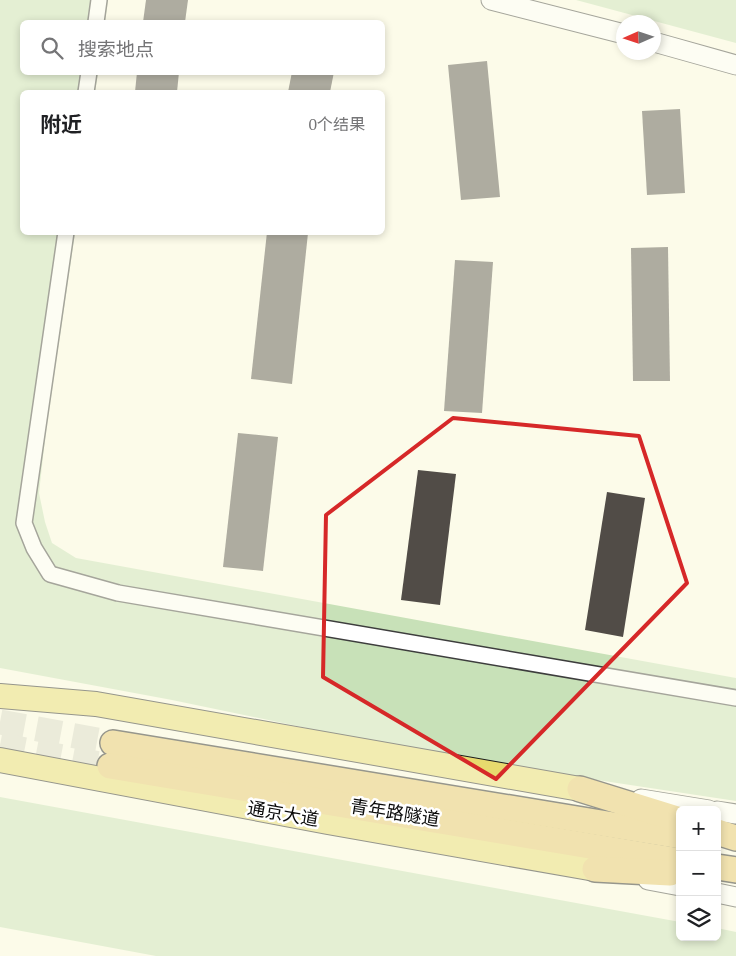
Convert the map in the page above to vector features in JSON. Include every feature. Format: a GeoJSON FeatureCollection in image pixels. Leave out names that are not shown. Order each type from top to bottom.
{"type":"FeatureCollection","features":[{"type":"Feature","properties":{"kind":"highway","name":"青年路隧道"},"geometry":{"type":"LineString","coordinates":[[676,835],[111,754],[676,860]]}},
{"type":"Feature","properties":{"kind":"highway"},"geometry":{"type":"LineString","coordinates":[[580,789],[676,819]]}},
{"type":"Feature","properties":{"kind":"highway"},"geometry":{"type":"LineString","coordinates":[[721,833],[736,838]]}},
{"type":"Feature","properties":{"kind":"highway"},"geometry":{"type":"LineString","coordinates":[[721,843],[736,845]]}},
{"type":"Feature","properties":{"kind":"highway"},"geometry":{"type":"LineString","coordinates":[[721,868],[736,870]]}},
{"type":"Feature","properties":{"kind":"highway"},"geometry":{"type":"LineString","coordinates":[[595,869],[676,874]]}},
{"type":"Feature","properties":{"kind":"highway"},"geometry":{"type":"LineString","coordinates":[[721,875],[736,876]]}},
{"type":"Feature","properties":{"kind":"main road"},"geometry":{"type":"LineString","coordinates":[[0,696],[96,704],[580,789]]}},
{"type":"Feature","properties":{"kind":"main road","name":"通京大道"},"geometry":{"type":"LineString","coordinates":[[0,760],[328,822],[595,869]]}},
{"type":"Feature","properties":{"kind":"street"},"geometry":{"type":"LineString","coordinates":[[96,20],[99,0]]}},
{"type":"Feature","properties":{"kind":"street"},"geometry":{"type":"LineString","coordinates":[[492,0],[616,32]]}},
{"type":"Feature","properties":{"kind":"street"},"geometry":{"type":"LineString","coordinates":[[661,44],[736,65]]}},
{"type":"Feature","properties":{"kind":"street"},"geometry":{"type":"LineString","coordinates":[[86,90],[89,75]]}},
{"type":"Feature","properties":{"kind":"street"},"geometry":{"type":"LineString","coordinates":[[66,235],[24,523],[34,548],[50,574],[118,593],[736,698]]}},
{"type":"Feature","properties":{"kind":"street"},"geometry":{"type":"LineString","coordinates":[[580,789],[684,806]]}},
{"type":"Feature","properties":{"kind":"street"},"geometry":{"type":"LineString","coordinates":[[721,812],[736,814]]}},
{"type":"Feature","properties":{"kind":"street"},"geometry":{"type":"LineString","coordinates":[[595,869],[676,885]]}},
{"type":"Feature","properties":{"kind":"street"},"geometry":{"type":"LineString","coordinates":[[721,895],[736,897]]}},
{"type":"Feature","properties":{"kind":"highlighted area"},"geometry":{"type":"Polygon","coordinates":[[[453,418],[639,436],[687,583],[496,779],[323,677],[326,515],[453,418]]]}},
{"type":"Feature","properties":{"kind":"green space"},"geometry":{"type":"Polygon","coordinates":[[[0,0],[108,0],[105,20],[20,20],[20,75],[98,75],[95,90],[20,90],[20,235],[75,235],[46,430],[39,493],[52,543],[76,558],[736,678],[736,801],[445,757],[172,700],[0,668],[0,0]]]}},
{"type":"Feature","properties":{"kind":"green space"},"geometry":{"type":"Polygon","coordinates":[[[576,0],[736,0],[736,43],[661,23],[661,15],[632,15],[576,0]]]}},
{"type":"Feature","properties":{"kind":"green space"},"geometry":{"type":"Polygon","coordinates":[[[0,797],[676,921],[676,941],[721,941],[721,929],[736,932],[736,956],[156,956],[0,927],[0,797]]]}},
{"type":"Feature","properties":{"kind":"building"},"geometry":{"type":"Polygon","coordinates":[[[146,0],[188,0],[185,20],[143,20],[146,0]]]}},
{"type":"Feature","properties":{"kind":"building"},"geometry":{"type":"Polygon","coordinates":[[[487,61],[500,197],[461,200],[448,65],[487,61]]]}},
{"type":"Feature","properties":{"kind":"building"},"geometry":{"type":"Polygon","coordinates":[[[137,75],[179,75],[177,90],[135,90],[137,75]]]}},
{"type":"Feature","properties":{"kind":"building"},"geometry":{"type":"Polygon","coordinates":[[[291,75],[333,75],[330,90],[288,90],[291,75]]]}},
{"type":"Feature","properties":{"kind":"building"},"geometry":{"type":"Polygon","coordinates":[[[680,109],[685,193],[647,195],[642,111],[680,109]]]}},
{"type":"Feature","properties":{"kind":"building"},"geometry":{"type":"Polygon","coordinates":[[[267,235],[308,235],[292,384],[251,379],[267,235]]]}},
{"type":"Feature","properties":{"kind":"building"},"geometry":{"type":"Polygon","coordinates":[[[668,247],[670,381],[633,381],[631,248],[668,247]]]}},
{"type":"Feature","properties":{"kind":"building"},"geometry":{"type":"Polygon","coordinates":[[[455,260],[493,262],[482,413],[444,411],[455,260]]]}},
{"type":"Feature","properties":{"kind":"building"},"geometry":{"type":"Polygon","coordinates":[[[238,433],[278,437],[263,571],[223,567],[238,433]]]}},
{"type":"Feature","properties":{"kind":"building"},"geometry":{"type":"Polygon","coordinates":[[[418,470],[456,474],[440,605],[401,600],[418,470]]]}},
{"type":"Feature","properties":{"kind":"building"},"geometry":{"type":"Polygon","coordinates":[[[607,492],[645,498],[623,637],[585,630],[607,492]]]}},
{"type":"Feature","properties":{"kind":"tunnel"},"geometry":{"type":"LineString","coordinates":[[0,722],[113,743]]}},
{"type":"Feature","properties":{"kind":"tunnel"},"geometry":{"type":"LineString","coordinates":[[0,745],[110,766]]}}]}
